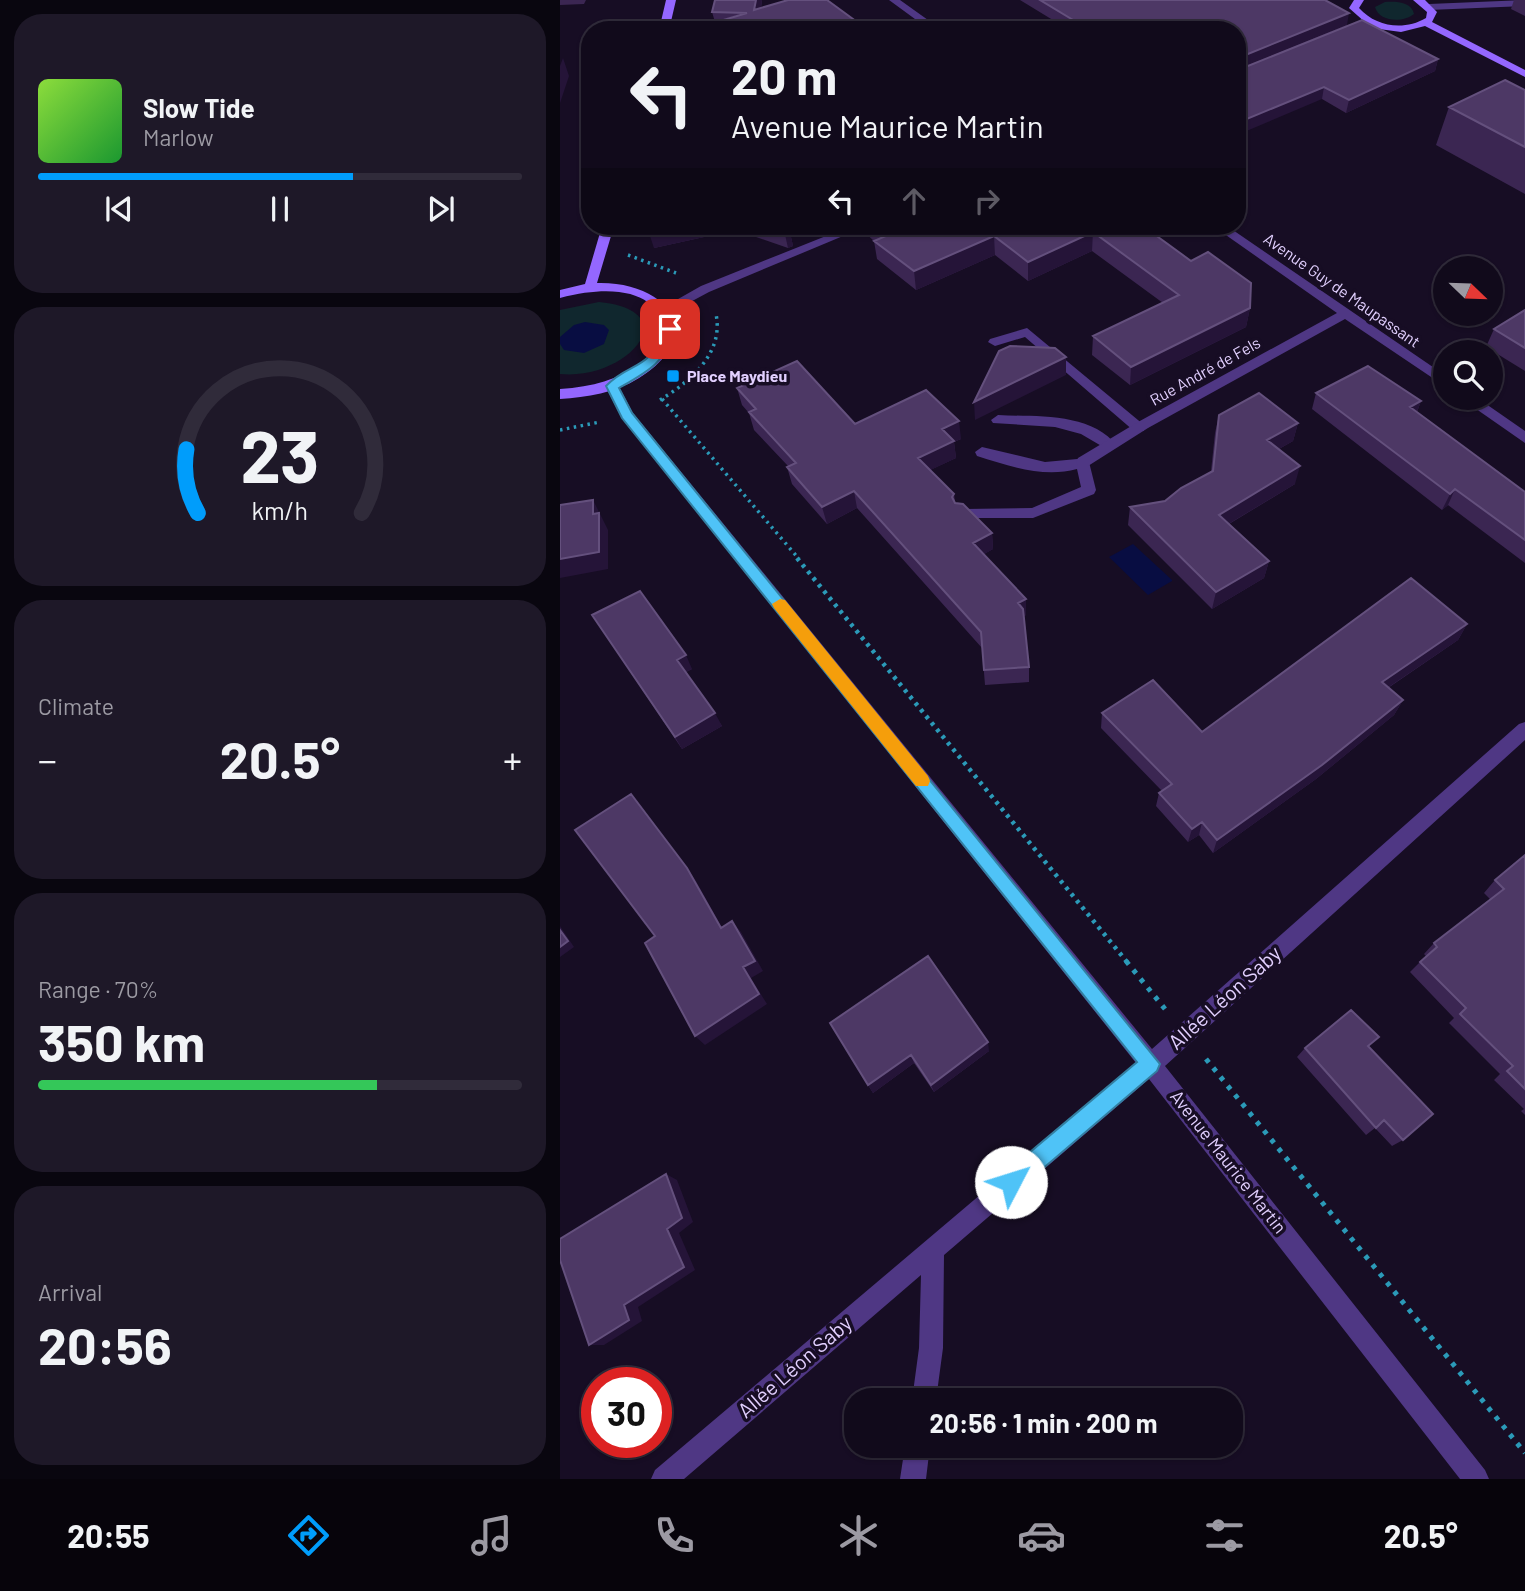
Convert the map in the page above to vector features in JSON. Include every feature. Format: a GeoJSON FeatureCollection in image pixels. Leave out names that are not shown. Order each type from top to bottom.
{"type":"FeatureCollection","features":[{"type":"Feature","properties":{"kind":"main road"},"geometry":{"type":"LineString","coordinates":[[666,21],[671,0]]}},
{"type":"Feature","properties":{"kind":"main road"},"geometry":{"type":"LineString","coordinates":[[1359,0],[1354,8],[1365,24],[1402,29],[1426,23],[1432,16],[1429,7],[1418,0]]}},
{"type":"Feature","properties":{"kind":"main road"},"geometry":{"type":"LineString","coordinates":[[1426,23],[1525,74]]}},
{"type":"Feature","properties":{"kind":"main road"},"geometry":{"type":"LineString","coordinates":[[590,287],[605,235]]}},
{"type":"Feature","properties":{"kind":"main road"},"geometry":{"type":"LineString","coordinates":[[560,294],[590,287],[632,290],[653,300],[663,311],[670,329],[663,349],[646,367],[612,386],[585,393],[560,394]]}},
{"type":"Feature","properties":{"kind":"street"},"geometry":{"type":"LineString","coordinates":[[894,0],[924,21]]}},
{"type":"Feature","properties":{"kind":"street"},"geometry":{"type":"LineString","coordinates":[[1429,7],[1525,2]]}},
{"type":"Feature","properties":{"kind":"street"},"geometry":{"type":"LineString","coordinates":[[663,311],[705,289],[839,235]]}},
{"type":"Feature","properties":{"kind":"street","name":"Avenue Guy de Maupassant"},"geometry":{"type":"LineString","coordinates":[[1232,235],[1433,374]]}},
{"type":"Feature","properties":{"kind":"street","name":"Rue André de Fels"},"geometry":{"type":"LineString","coordinates":[[1083,462],[1345,314]]}},
{"type":"Feature","properties":{"kind":"street"},"geometry":{"type":"LineString","coordinates":[[995,342],[1027,332],[1139,428]]}},
{"type":"Feature","properties":{"kind":"street","name":"Avenue Maurice Martin"},"geometry":{"type":"LineString","coordinates":[[612,386],[627,415],[1150,1064],[1476,1479]]}},
{"type":"Feature","properties":{"kind":"street"},"geometry":{"type":"LineString","coordinates":[[1485,410],[1525,438]]}},
{"type":"Feature","properties":{"kind":"street"},"geometry":{"type":"LineString","coordinates":[[998,420],[1055,422],[1086,430],[1110,446]]}},
{"type":"Feature","properties":{"kind":"street"},"geometry":{"type":"LineString","coordinates":[[964,514],[1033,513],[1089,490],[1083,462],[1067,468],[1027,466],[982,452]]}},
{"type":"Feature","properties":{"kind":"street","name":"Allée Léon Saby"},"geometry":{"type":"LineString","coordinates":[[664,1479],[1186,1034],[1525,729]]}},
{"type":"Feature","properties":{"kind":"street"},"geometry":{"type":"LineString","coordinates":[[926,1388],[931,1348],[933,1248]]}},
{"type":"Feature","properties":{"kind":"street"},"geometry":{"type":"LineString","coordinates":[[913,1479],[916,1458]]}},
{"type":"Feature","properties":{"kind":"path"},"geometry":{"type":"LineString","coordinates":[[662,399],[831,597],[1525,1453]]}},
{"type":"Feature","properties":{"kind":"shaded area"},"geometry":{"type":"Polygon","coordinates":[[[1385,2],[1407,5],[1414,14],[1398,20],[1381,16],[1375,7],[1385,2]]]}},
{"type":"Feature","properties":{"kind":"shaded area"},"geometry":{"type":"Polygon","coordinates":[[[599,302],[626,308],[640,318],[644,331],[638,344],[625,357],[607,367],[584,373],[560,374],[560,310],[599,302]]]}},
{"type":"Feature","properties":{"kind":"shaded area"},"geometry":{"type":"Polygon","coordinates":[[[585,322],[604,325],[609,330],[604,344],[584,353],[564,350],[560,337],[574,325],[585,322]]]}},
{"type":"Feature","properties":{"kind":"shaded area"},"geometry":{"type":"Polygon","coordinates":[[[1133,544],[1172,581],[1148,595],[1109,557],[1133,544]]]}},
{"type":"Feature","properties":{"kind":"building"},"geometry":{"type":"Polygon","coordinates":[[[715,0],[756,0],[754,10],[788,0],[827,0],[856,21],[720,21],[747,13],[712,12],[715,0]]]}},
{"type":"Feature","properties":{"kind":"building"},"geometry":{"type":"Polygon","coordinates":[[[1040,0],[1325,0],[1349,13],[1246,55],[1246,21],[1070,21],[1073,20],[1040,0]]]}},
{"type":"Feature","properties":{"kind":"building"},"geometry":{"type":"Polygon","coordinates":[[[1362,20],[1438,59],[1349,100],[1324,87],[1246,119],[1246,67],[1362,20]]]}},
{"type":"Feature","properties":{"kind":"building"},"geometry":{"type":"Polygon","coordinates":[[[1505,80],[1525,90],[1525,147],[1449,107],[1505,80]]]}},
{"type":"Feature","properties":{"kind":"building"},"geometry":{"type":"Polygon","coordinates":[[[1086,235],[1028,262],[994,236],[914,271],[874,241],[886,236],[1086,235]]]}},
{"type":"Feature","properties":{"kind":"building"},"geometry":{"type":"Polygon","coordinates":[[[1097,235],[1155,235],[1191,261],[1208,252],[1251,283],[1250,308],[1131,367],[1093,336],[1179,295],[1097,235]]]}},
{"type":"Feature","properties":{"kind":"building"},"geometry":{"type":"Polygon","coordinates":[[[1525,310],[1525,348],[1494,329],[1503,326],[1525,310]]]}},
{"type":"Feature","properties":{"kind":"building"},"geometry":{"type":"Polygon","coordinates":[[[1010,346],[1055,348],[1066,357],[974,402],[999,351],[1010,346]]]}},
{"type":"Feature","properties":{"kind":"building"},"geometry":{"type":"Polygon","coordinates":[[[797,361],[855,424],[926,390],[959,421],[942,429],[954,441],[918,458],[954,494],[952,497],[955,503],[963,504],[992,533],[973,543],[1026,599],[1018,603],[1023,609],[1029,667],[984,670],[981,632],[854,491],[822,507],[787,467],[796,463],[749,412],[756,409],[737,388],[797,361]]]}},
{"type":"Feature","properties":{"kind":"building"},"geometry":{"type":"Polygon","coordinates":[[[1368,366],[1421,401],[1410,407],[1525,492],[1525,540],[1455,489],[1450,494],[1316,393],[1368,366]]]}},
{"type":"Feature","properties":{"kind":"building"},"geometry":{"type":"Polygon","coordinates":[[[1259,393],[1298,423],[1267,440],[1300,466],[1219,515],[1269,561],[1216,592],[1130,507],[1165,501],[1181,488],[1213,471],[1219,415],[1259,393]]]}},
{"type":"Feature","properties":{"kind":"building"},"geometry":{"type":"Polygon","coordinates":[[[593,500],[593,514],[599,513],[599,552],[560,559],[560,505],[593,500]]]}},
{"type":"Feature","properties":{"kind":"building"},"geometry":{"type":"Polygon","coordinates":[[[1411,578],[1467,624],[1382,682],[1403,700],[1322,765],[1217,840],[1202,822],[1192,829],[1159,793],[1172,784],[1102,713],[1153,680],[1202,732],[1411,578]]]}},
{"type":"Feature","properties":{"kind":"building"},"geometry":{"type":"Polygon","coordinates":[[[640,591],[686,655],[677,660],[715,713],[675,737],[592,615],[640,591]]]}},
{"type":"Feature","properties":{"kind":"building"},"geometry":{"type":"Polygon","coordinates":[[[631,794],[687,868],[721,928],[732,921],[755,961],[743,967],[759,994],[695,1036],[645,943],[655,936],[575,830],[631,794]]]}},
{"type":"Feature","properties":{"kind":"building"},"geometry":{"type":"Polygon","coordinates":[[[1525,855],[1525,1089],[1507,1071],[1513,1066],[1460,1014],[1466,1008],[1420,962],[1437,947],[1434,943],[1504,889],[1495,880],[1525,855]]]}},
{"type":"Feature","properties":{"kind":"building"},"geometry":{"type":"Polygon","coordinates":[[[560,930],[568,941],[560,947],[560,930]]]}},
{"type":"Feature","properties":{"kind":"building"},"geometry":{"type":"Polygon","coordinates":[[[928,956],[988,1042],[931,1085],[911,1055],[868,1085],[830,1023],[928,956]]]}},
{"type":"Feature","properties":{"kind":"building"},"geometry":{"type":"Polygon","coordinates":[[[1351,1010],[1379,1037],[1368,1046],[1433,1114],[1403,1140],[1384,1120],[1376,1128],[1305,1048],[1351,1010]]]}},
{"type":"Feature","properties":{"kind":"building"},"geometry":{"type":"Polygon","coordinates":[[[666,1174],[682,1218],[667,1229],[684,1267],[624,1305],[629,1320],[589,1345],[560,1260],[560,1239],[666,1174]]]}},
{"type":"Feature","properties":{"kind":"slow traffic"},"geometry":{"type":"LineString","coordinates":[[780,604],[922,781]]}},
{"type":"Feature","properties":{"kind":"place","name":"Place Maydieu"},"geometry":{"type":"Point","coordinates":[673,376]}},
{"type":"Feature","properties":{"kind":"route"},"geometry":{"type":"LineString","coordinates":[[670,329],[663,349],[646,367],[636,375],[612,386],[627,415],[1150,1064],[1011,1182]]}}]}
